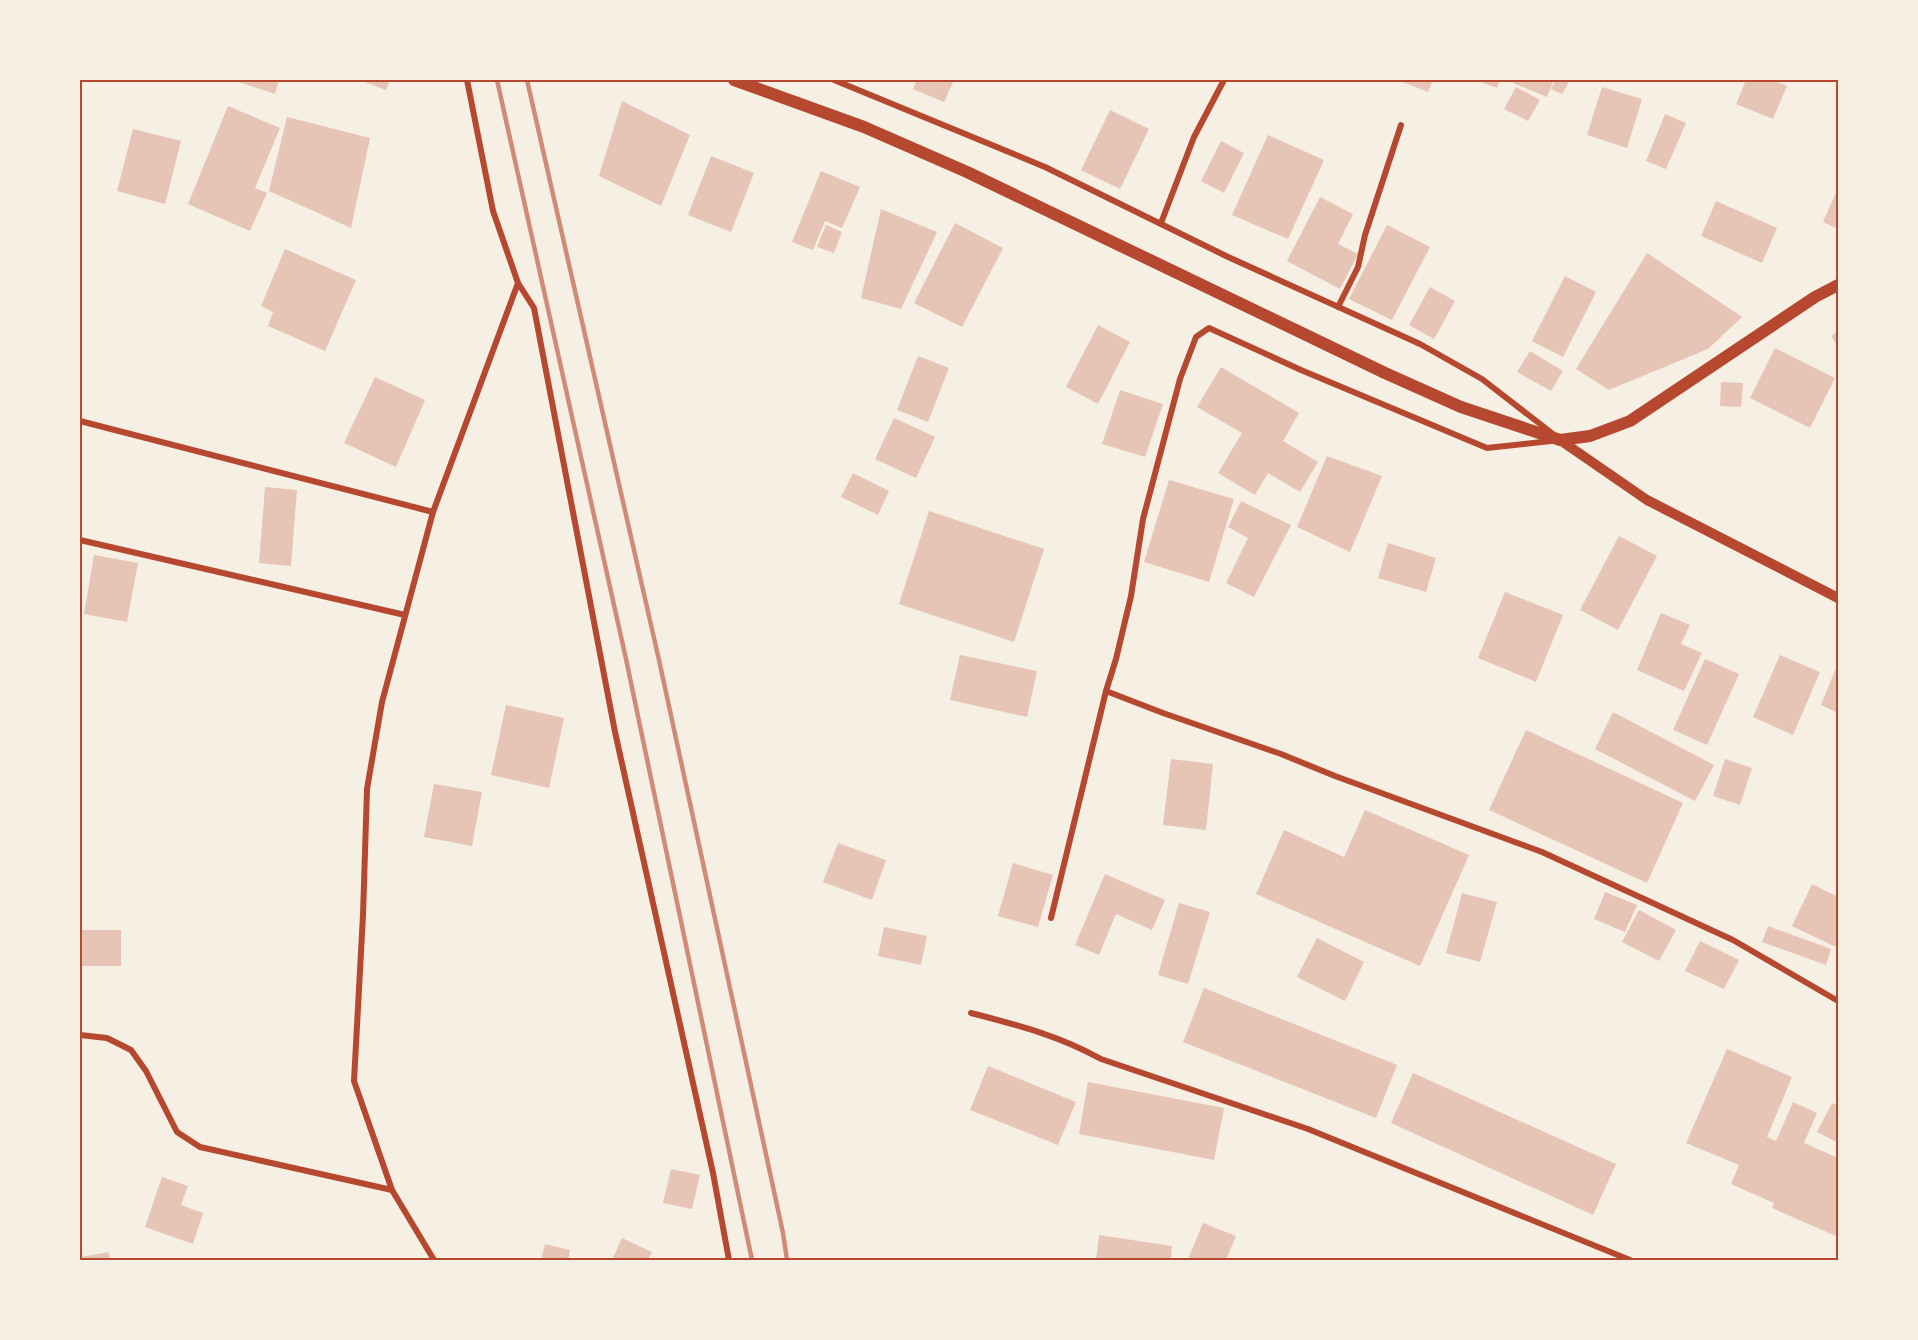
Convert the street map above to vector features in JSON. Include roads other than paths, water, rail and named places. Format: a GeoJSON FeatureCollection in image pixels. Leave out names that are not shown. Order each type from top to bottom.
{"type":"FeatureCollection","features":[{"type":"Feature","properties":{"kind":"main road"},"geometry":{"type":"LineString","coordinates":[[734,80],[864,127],[967,172],[1385,374],[1461,407],[1560,440],[1590,436],[1630,421],[1815,297],[1839,285]]}},
{"type":"Feature","properties":{"kind":"street"},"geometry":{"type":"LineString","coordinates":[[467,80],[493,211],[518,283],[534,308],[615,732],[713,1173],[729,1260]]}},
{"type":"Feature","properties":{"kind":"street"},"geometry":{"type":"LineString","coordinates":[[834,80],[1045,167],[1226,256],[1420,344],[1482,379],[1560,440],[1647,500],[1839,598]]}},
{"type":"Feature","properties":{"kind":"street"},"geometry":{"type":"LineString","coordinates":[[1161,223],[1194,137],[1224,80]]}},
{"type":"Feature","properties":{"kind":"street"},"geometry":{"type":"LineString","coordinates":[[1338,307],[1358,267],[1365,235],[1401,125]]}},
{"type":"Feature","properties":{"kind":"street"},"geometry":{"type":"LineString","coordinates":[[434,1260],[392,1190],[354,1081],[367,789],[382,702],[433,512],[518,283]]}},
{"type":"Feature","properties":{"kind":"street"},"geometry":{"type":"LineString","coordinates":[[1051,918],[1131,596],[1143,519],[1180,379],[1196,337],[1209,328],[1301,370],[1487,448],[1560,440]]}},
{"type":"Feature","properties":{"kind":"street"},"geometry":{"type":"LineString","coordinates":[[80,421],[433,512]]}},
{"type":"Feature","properties":{"kind":"street"},"geometry":{"type":"LineString","coordinates":[[80,540],[405,615]]}},
{"type":"Feature","properties":{"kind":"street"},"geometry":{"type":"LineString","coordinates":[[1106,691],[1542,852],[1733,940],[1839,1001]]}},
{"type":"Feature","properties":{"kind":"street"},"geometry":{"type":"LineString","coordinates":[[971,1013],[1033,1029],[1075,1044],[1101,1059],[1308,1129],[1630,1260]]}},
{"type":"Feature","properties":{"kind":"street"},"geometry":{"type":"LineString","coordinates":[[80,1035],[107,1038],[131,1050],[147,1071],[177,1132],[200,1147],[392,1190]]}},
{"type":"Feature","properties":{"kind":"railway"},"geometry":{"type":"LineString","coordinates":[[497,80],[626,659],[752,1260]]}},
{"type":"Feature","properties":{"kind":"railway"},"geometry":{"type":"LineString","coordinates":[[527,80],[659,660],[787,1260]]}}]}
